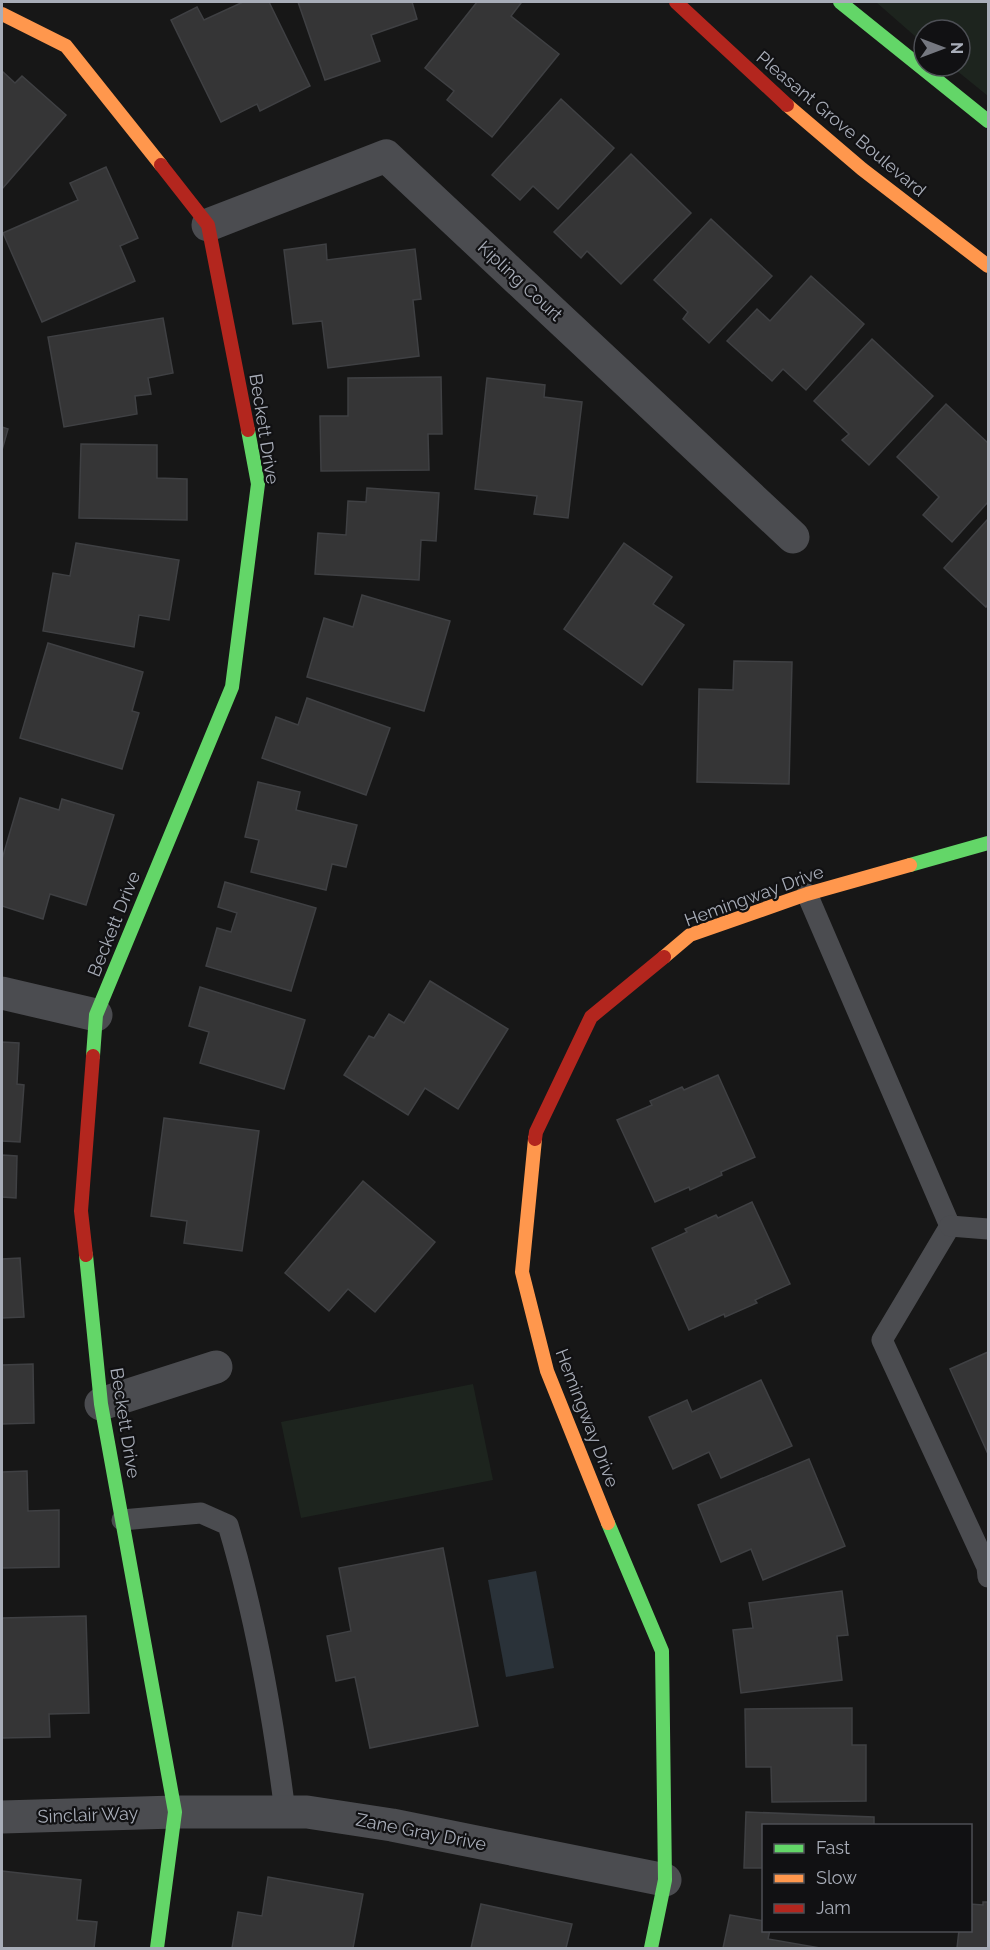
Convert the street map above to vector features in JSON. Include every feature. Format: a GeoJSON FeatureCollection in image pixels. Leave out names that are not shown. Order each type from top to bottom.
{"type":"FeatureCollection","features":[{"type":"Feature","properties":{"kind":"street","name":"Pleasant Grove Boulevard"},"geometry":{"type":"LineString","coordinates":[[676,2],[762,82],[862,169],[988,266]]}},
{"type":"Feature","properties":{"kind":"street"},"geometry":{"type":"LineString","coordinates":[[840,2],[988,121]]}},
{"type":"Feature","properties":{"kind":"street","name":"Beckett Drive"},"geometry":{"type":"LineString","coordinates":[[2,14],[66,46],[208,225],[258,484],[232,687],[96,1015],[81,1211],[101,1404],[175,1812],[157,1948]]}},
{"type":"Feature","properties":{"kind":"street","name":"Kipling Court"},"geometry":{"type":"LineString","coordinates":[[208,225],[386,156],[793,537]]}},
{"type":"Feature","properties":{"kind":"street","name":"Hemingway Drive"},"geometry":{"type":"LineString","coordinates":[[651,1948],[665,1880],[662,1651],[577,1449],[547,1371],[522,1272],[536,1132],[591,1017],[690,935],[807,894],[988,843]]}},
{"type":"Feature","properties":{"kind":"street"},"geometry":{"type":"LineString","coordinates":[[2,993],[96,1015]]}},
{"type":"Feature","properties":{"kind":"street"},"geometry":{"type":"LineString","coordinates":[[101,1404],[216,1367]]}},
{"type":"Feature","properties":{"kind":"street","name":"Zane Gray Drive"},"geometry":{"type":"LineString","coordinates":[[175,1812],[307,1812],[392,1825],[665,1880]]}},
{"type":"Feature","properties":{"kind":"street","name":"Sinclair Way"},"geometry":{"type":"LineString","coordinates":[[2,1817],[175,1812]]}},
{"type":"Feature","properties":{"kind":"lane"},"geometry":{"type":"LineString","coordinates":[[807,894],[950,1226]]}},
{"type":"Feature","properties":{"kind":"lane"},"geometry":{"type":"LineString","coordinates":[[950,1226],[988,1230]]}},
{"type":"Feature","properties":{"kind":"lane"},"geometry":{"type":"LineString","coordinates":[[950,1226],[882,1340],[987,1567],[988,1577]]}},
{"type":"Feature","properties":{"kind":"lane"},"geometry":{"type":"LineString","coordinates":[[122,1520],[201,1513],[228,1525],[249,1604],[273,1720],[285,1812]]}},
{"type":"Feature","properties":{"kind":"shaded area"},"geometry":{"type":"Polygon","coordinates":[[[876,2],[988,2],[988,96],[966,78],[972,78],[972,18],[912,18],[912,34],[876,2]]]}},
{"type":"Feature","properties":{"kind":"shaded area"},"geometry":{"type":"Polygon","coordinates":[[[473,1384],[493,1480],[301,1518],[281,1422],[473,1384]]]}},
{"type":"Feature","properties":{"kind":"shaded area"},"geometry":{"type":"Polygon","coordinates":[[[536,1571],[554,1668],[506,1677],[488,1580],[536,1571]]]}},
{"type":"Feature","properties":{"kind":"building"},"geometry":{"type":"Polygon","coordinates":[[[243,2],[269,2],[310,86],[260,111],[257,104],[221,122],[171,20],[197,7],[204,20],[243,2]]]}},
{"type":"Feature","properties":{"kind":"building"},"geometry":{"type":"Polygon","coordinates":[[[298,2],[412,2],[417,19],[371,35],[380,61],[325,80],[298,2]]]}},
{"type":"Feature","properties":{"kind":"building"},"geometry":{"type":"Polygon","coordinates":[[[477,2],[521,3],[511,16],[559,54],[492,137],[447,100],[454,91],[425,68],[477,2]]]}},
{"type":"Feature","properties":{"kind":"building"},"geometry":{"type":"Polygon","coordinates":[[[2,71],[15,83],[22,76],[66,115],[2,189],[2,71]]]}},
{"type":"Feature","properties":{"kind":"building"},"geometry":{"type":"Polygon","coordinates":[[[561,99],[614,148],[558,209],[533,186],[520,200],[492,175],[561,99]]]}},
{"type":"Feature","properties":{"kind":"building"},"geometry":{"type":"Polygon","coordinates":[[[631,154],[691,213],[621,284],[587,251],[581,258],[554,232],[631,154]]]}},
{"type":"Feature","properties":{"kind":"building"},"geometry":{"type":"Polygon","coordinates":[[[106,167],[138,238],[120,246],[135,281],[42,322],[3,233],[78,200],[70,183],[106,167]]]}},
{"type":"Feature","properties":{"kind":"building"},"geometry":{"type":"Polygon","coordinates":[[[711,219],[772,276],[709,343],[683,319],[688,312],[654,280],[711,219]]]}},
{"type":"Feature","properties":{"kind":"building"},"geometry":{"type":"Polygon","coordinates":[[[326,244],[327,260],[415,249],[421,299],[413,300],[419,356],[328,368],[322,321],[293,324],[284,250],[326,244]]]}},
{"type":"Feature","properties":{"kind":"building"},"geometry":{"type":"Polygon","coordinates":[[[811,276],[864,324],[806,390],[783,369],[772,381],[727,341],[757,309],[770,321],[811,276]]]}},
{"type":"Feature","properties":{"kind":"building"},"geometry":{"type":"Polygon","coordinates":[[[163,318],[173,373],[148,378],[151,394],[135,396],[137,414],[64,427],[48,337],[163,318]]]}},
{"type":"Feature","properties":{"kind":"building"},"geometry":{"type":"Polygon","coordinates":[[[872,339],[933,396],[869,465],[842,440],[849,434],[814,401],[872,339]]]}},
{"type":"Feature","properties":{"kind":"building"},"geometry":{"type":"Polygon","coordinates":[[[441,377],[442,434],[428,434],[429,470],[321,471],[320,416],[348,416],[348,378],[441,377]]]}},
{"type":"Feature","properties":{"kind":"building"},"geometry":{"type":"Polygon","coordinates":[[[487,378],[545,385],[544,397],[582,402],[568,518],[534,514],[537,496],[475,489],[487,378]]]}},
{"type":"Feature","properties":{"kind":"building"},"geometry":{"type":"Polygon","coordinates":[[[946,404],[988,443],[988,502],[952,542],[923,515],[939,497],[897,457],[946,404]]]}},
{"type":"Feature","properties":{"kind":"building"},"geometry":{"type":"Polygon","coordinates":[[[2,427],[8,429],[2,450],[2,427]]]}},
{"type":"Feature","properties":{"kind":"building"},"geometry":{"type":"Polygon","coordinates":[[[81,444],[157,445],[157,478],[187,479],[187,520],[79,518],[81,444]]]}},
{"type":"Feature","properties":{"kind":"building"},"geometry":{"type":"Polygon","coordinates":[[[367,488],[439,493],[436,541],[421,540],[419,580],[315,574],[318,533],[346,535],[348,501],[366,502],[367,488]]]}},
{"type":"Feature","properties":{"kind":"building"},"geometry":{"type":"Polygon","coordinates":[[[988,519],[988,604],[986,607],[944,568],[988,519]]]}},
{"type":"Feature","properties":{"kind":"building"},"geometry":{"type":"Polygon","coordinates":[[[76,543],[179,560],[169,620],[139,615],[134,647],[43,631],[53,573],[70,576],[76,543]]]}},
{"type":"Feature","properties":{"kind":"building"},"geometry":{"type":"Polygon","coordinates":[[[624,543],[672,577],[653,604],[684,625],[642,685],[564,629],[624,543]]]}},
{"type":"Feature","properties":{"kind":"building"},"geometry":{"type":"Polygon","coordinates":[[[362,595],[450,621],[424,711],[307,677],[324,618],[353,627],[362,595]]]}},
{"type":"Feature","properties":{"kind":"building"},"geometry":{"type":"Polygon","coordinates":[[[48,643],[143,672],[132,711],[139,713],[122,769],[20,738],[48,643]]]}},
{"type":"Feature","properties":{"kind":"building"},"geometry":{"type":"Polygon","coordinates":[[[734,661],[792,662],[789,784],[697,782],[699,689],[733,690],[734,661]]]}},
{"type":"Feature","properties":{"kind":"building"},"geometry":{"type":"Polygon","coordinates":[[[307,698],[390,728],[366,795],[262,758],[276,717],[298,725],[307,698]]]}},
{"type":"Feature","properties":{"kind":"building"},"geometry":{"type":"Polygon","coordinates":[[[258,782],[300,792],[296,810],[357,825],[346,867],[332,864],[326,890],[251,872],[259,840],[245,837],[258,782]]]}},
{"type":"Feature","properties":{"kind":"building"},"geometry":{"type":"Polygon","coordinates":[[[20,798],[59,810],[62,799],[114,815],[86,905],[50,894],[43,919],[2,906],[2,859],[20,798]]]}},
{"type":"Feature","properties":{"kind":"building"},"geometry":{"type":"Polygon","coordinates":[[[225,882],[316,908],[291,991],[206,966],[217,928],[231,932],[237,913],[218,907],[225,882]]]}},
{"type":"Feature","properties":{"kind":"building"},"geometry":{"type":"Polygon","coordinates":[[[430,981],[508,1029],[458,1109],[425,1088],[408,1115],[344,1075],[369,1036],[374,1038],[389,1014],[404,1023],[430,981]]]}},
{"type":"Feature","properties":{"kind":"building"},"geometry":{"type":"Polygon","coordinates":[[[200,987],[305,1020],[284,1089],[200,1063],[209,1032],[189,1026],[200,987]]]}},
{"type":"Feature","properties":{"kind":"building"},"geometry":{"type":"Polygon","coordinates":[[[2,1042],[19,1043],[17,1084],[24,1085],[20,1142],[2,1141],[2,1042]]]}},
{"type":"Feature","properties":{"kind":"building"},"geometry":{"type":"Polygon","coordinates":[[[718,1075],[755,1157],[721,1172],[722,1175],[690,1190],[689,1187],[655,1202],[617,1120],[652,1105],[650,1101],[682,1087],[684,1090],[718,1075]]]}},
{"type":"Feature","properties":{"kind":"building"},"geometry":{"type":"Polygon","coordinates":[[[164,1118],[259,1131],[242,1251],[184,1243],[187,1221],[151,1216],[164,1118]]]}},
{"type":"Feature","properties":{"kind":"building"},"geometry":{"type":"Polygon","coordinates":[[[2,1155],[17,1156],[16,1198],[2,1197],[2,1155]]]}},
{"type":"Feature","properties":{"kind":"building"},"geometry":{"type":"Polygon","coordinates":[[[363,1181],[435,1242],[375,1312],[348,1289],[329,1311],[285,1273],[363,1181]]]}},
{"type":"Feature","properties":{"kind":"building"},"geometry":{"type":"Polygon","coordinates":[[[752,1202],[790,1284],[755,1300],[757,1303],[725,1317],[724,1314],[689,1330],[652,1248],[687,1232],[685,1229],[716,1215],[718,1218],[752,1202]]]}},
{"type":"Feature","properties":{"kind":"building"},"geometry":{"type":"Polygon","coordinates":[[[20,1258],[24,1317],[2,1318],[2,1259],[20,1258]]]}},
{"type":"Feature","properties":{"kind":"building"},"geometry":{"type":"Polygon","coordinates":[[[988,1352],[988,1454],[950,1369],[988,1352]]]}},
{"type":"Feature","properties":{"kind":"building"},"geometry":{"type":"Polygon","coordinates":[[[33,1364],[34,1423],[2,1424],[2,1365],[33,1364]]]}},
{"type":"Feature","properties":{"kind":"building"},"geometry":{"type":"Polygon","coordinates":[[[761,1380],[792,1446],[721,1478],[709,1452],[673,1469],[649,1417],[687,1400],[692,1412],[761,1380]]]}},
{"type":"Feature","properties":{"kind":"building"},"geometry":{"type":"Polygon","coordinates":[[[809,1459],[845,1546],[763,1580],[751,1549],[721,1562],[698,1505],[809,1459]]]}},
{"type":"Feature","properties":{"kind":"building"},"geometry":{"type":"Polygon","coordinates":[[[27,1471],[28,1511],[59,1510],[59,1567],[2,1568],[2,1472],[27,1471]]]}},
{"type":"Feature","properties":{"kind":"building"},"geometry":{"type":"Polygon","coordinates":[[[443,1548],[478,1726],[370,1748],[355,1677],[336,1681],[327,1636],[351,1631],[339,1568],[443,1548]]]}},
{"type":"Feature","properties":{"kind":"building"},"geometry":{"type":"Polygon","coordinates":[[[842,1591],[848,1635],[837,1636],[842,1680],[741,1693],[733,1630],[753,1628],[749,1603],[842,1591]]]}},
{"type":"Feature","properties":{"kind":"building"},"geometry":{"type":"Polygon","coordinates":[[[86,1616],[89,1713],[49,1714],[50,1737],[2,1738],[2,1618],[86,1616]]]}},
{"type":"Feature","properties":{"kind":"building"},"geometry":{"type":"Polygon","coordinates":[[[852,1708],[852,1745],[866,1745],[866,1801],[772,1802],[771,1767],[746,1767],[745,1709],[852,1708]]]}},
{"type":"Feature","properties":{"kind":"building"},"geometry":{"type":"Polygon","coordinates":[[[746,1812],[874,1817],[874,1824],[762,1824],[762,1868],[744,1868],[746,1812]]]}},
{"type":"Feature","properties":{"kind":"building"},"geometry":{"type":"Polygon","coordinates":[[[2,1871],[81,1880],[77,1920],[97,1922],[94,1948],[2,1948],[2,1871]]]}},
{"type":"Feature","properties":{"kind":"building"},"geometry":{"type":"Polygon","coordinates":[[[268,1877],[363,1894],[353,1948],[232,1948],[238,1912],[262,1916],[268,1877]]]}},
{"type":"Feature","properties":{"kind":"building"},"geometry":{"type":"Polygon","coordinates":[[[983,1902],[988,1902],[988,1948],[957,1948],[959,1932],[972,1932],[972,1904],[983,1905],[983,1902]]]}},
{"type":"Feature","properties":{"kind":"building"},"geometry":{"type":"Polygon","coordinates":[[[481,1904],[572,1924],[566,1948],[471,1948],[481,1904]]]}},
{"type":"Feature","properties":{"kind":"building"},"geometry":{"type":"Polygon","coordinates":[[[730,1915],[762,1921],[762,1932],[770,1932],[768,1939],[820,1948],[723,1948],[730,1915]]]}},
{"type":"Feature","properties":{"kind":"traffic: fast"},"geometry":{"type":"LineString","coordinates":[[840,2],[988,121]]}},
{"type":"Feature","properties":{"kind":"traffic: fast"},"geometry":{"type":"LineString","coordinates":[[93,1056],[96,1015],[232,687],[258,484],[248,430]]}},
{"type":"Feature","properties":{"kind":"traffic: fast"},"geometry":{"type":"LineString","coordinates":[[910,865],[988,843]]}},
{"type":"Feature","properties":{"kind":"traffic: fast"},"geometry":{"type":"LineString","coordinates":[[86,1255],[101,1404],[175,1812],[157,1948]]}},
{"type":"Feature","properties":{"kind":"traffic: fast"},"geometry":{"type":"LineString","coordinates":[[608,1523],[662,1651],[665,1880],[651,1948]]}},
{"type":"Feature","properties":{"kind":"traffic: slow"},"geometry":{"type":"LineString","coordinates":[[2,14],[66,46],[161,165]]}},
{"type":"Feature","properties":{"kind":"traffic: slow"},"geometry":{"type":"LineString","coordinates":[[787,105],[862,169],[988,266]]}},
{"type":"Feature","properties":{"kind":"traffic: slow"},"geometry":{"type":"LineString","coordinates":[[664,957],[690,935],[807,894],[910,865]]}},
{"type":"Feature","properties":{"kind":"traffic: slow"},"geometry":{"type":"LineString","coordinates":[[535,1139],[522,1272],[547,1371],[608,1523]]}},
{"type":"Feature","properties":{"kind":"traffic: jam"},"geometry":{"type":"LineString","coordinates":[[676,2],[787,105]]}},
{"type":"Feature","properties":{"kind":"traffic: jam"},"geometry":{"type":"LineString","coordinates":[[161,165],[208,225],[248,430]]}},
{"type":"Feature","properties":{"kind":"traffic: jam"},"geometry":{"type":"LineString","coordinates":[[535,1139],[536,1132],[591,1017],[664,957]]}},
{"type":"Feature","properties":{"kind":"traffic: jam"},"geometry":{"type":"LineString","coordinates":[[86,1255],[81,1211],[93,1056]]}}]}
